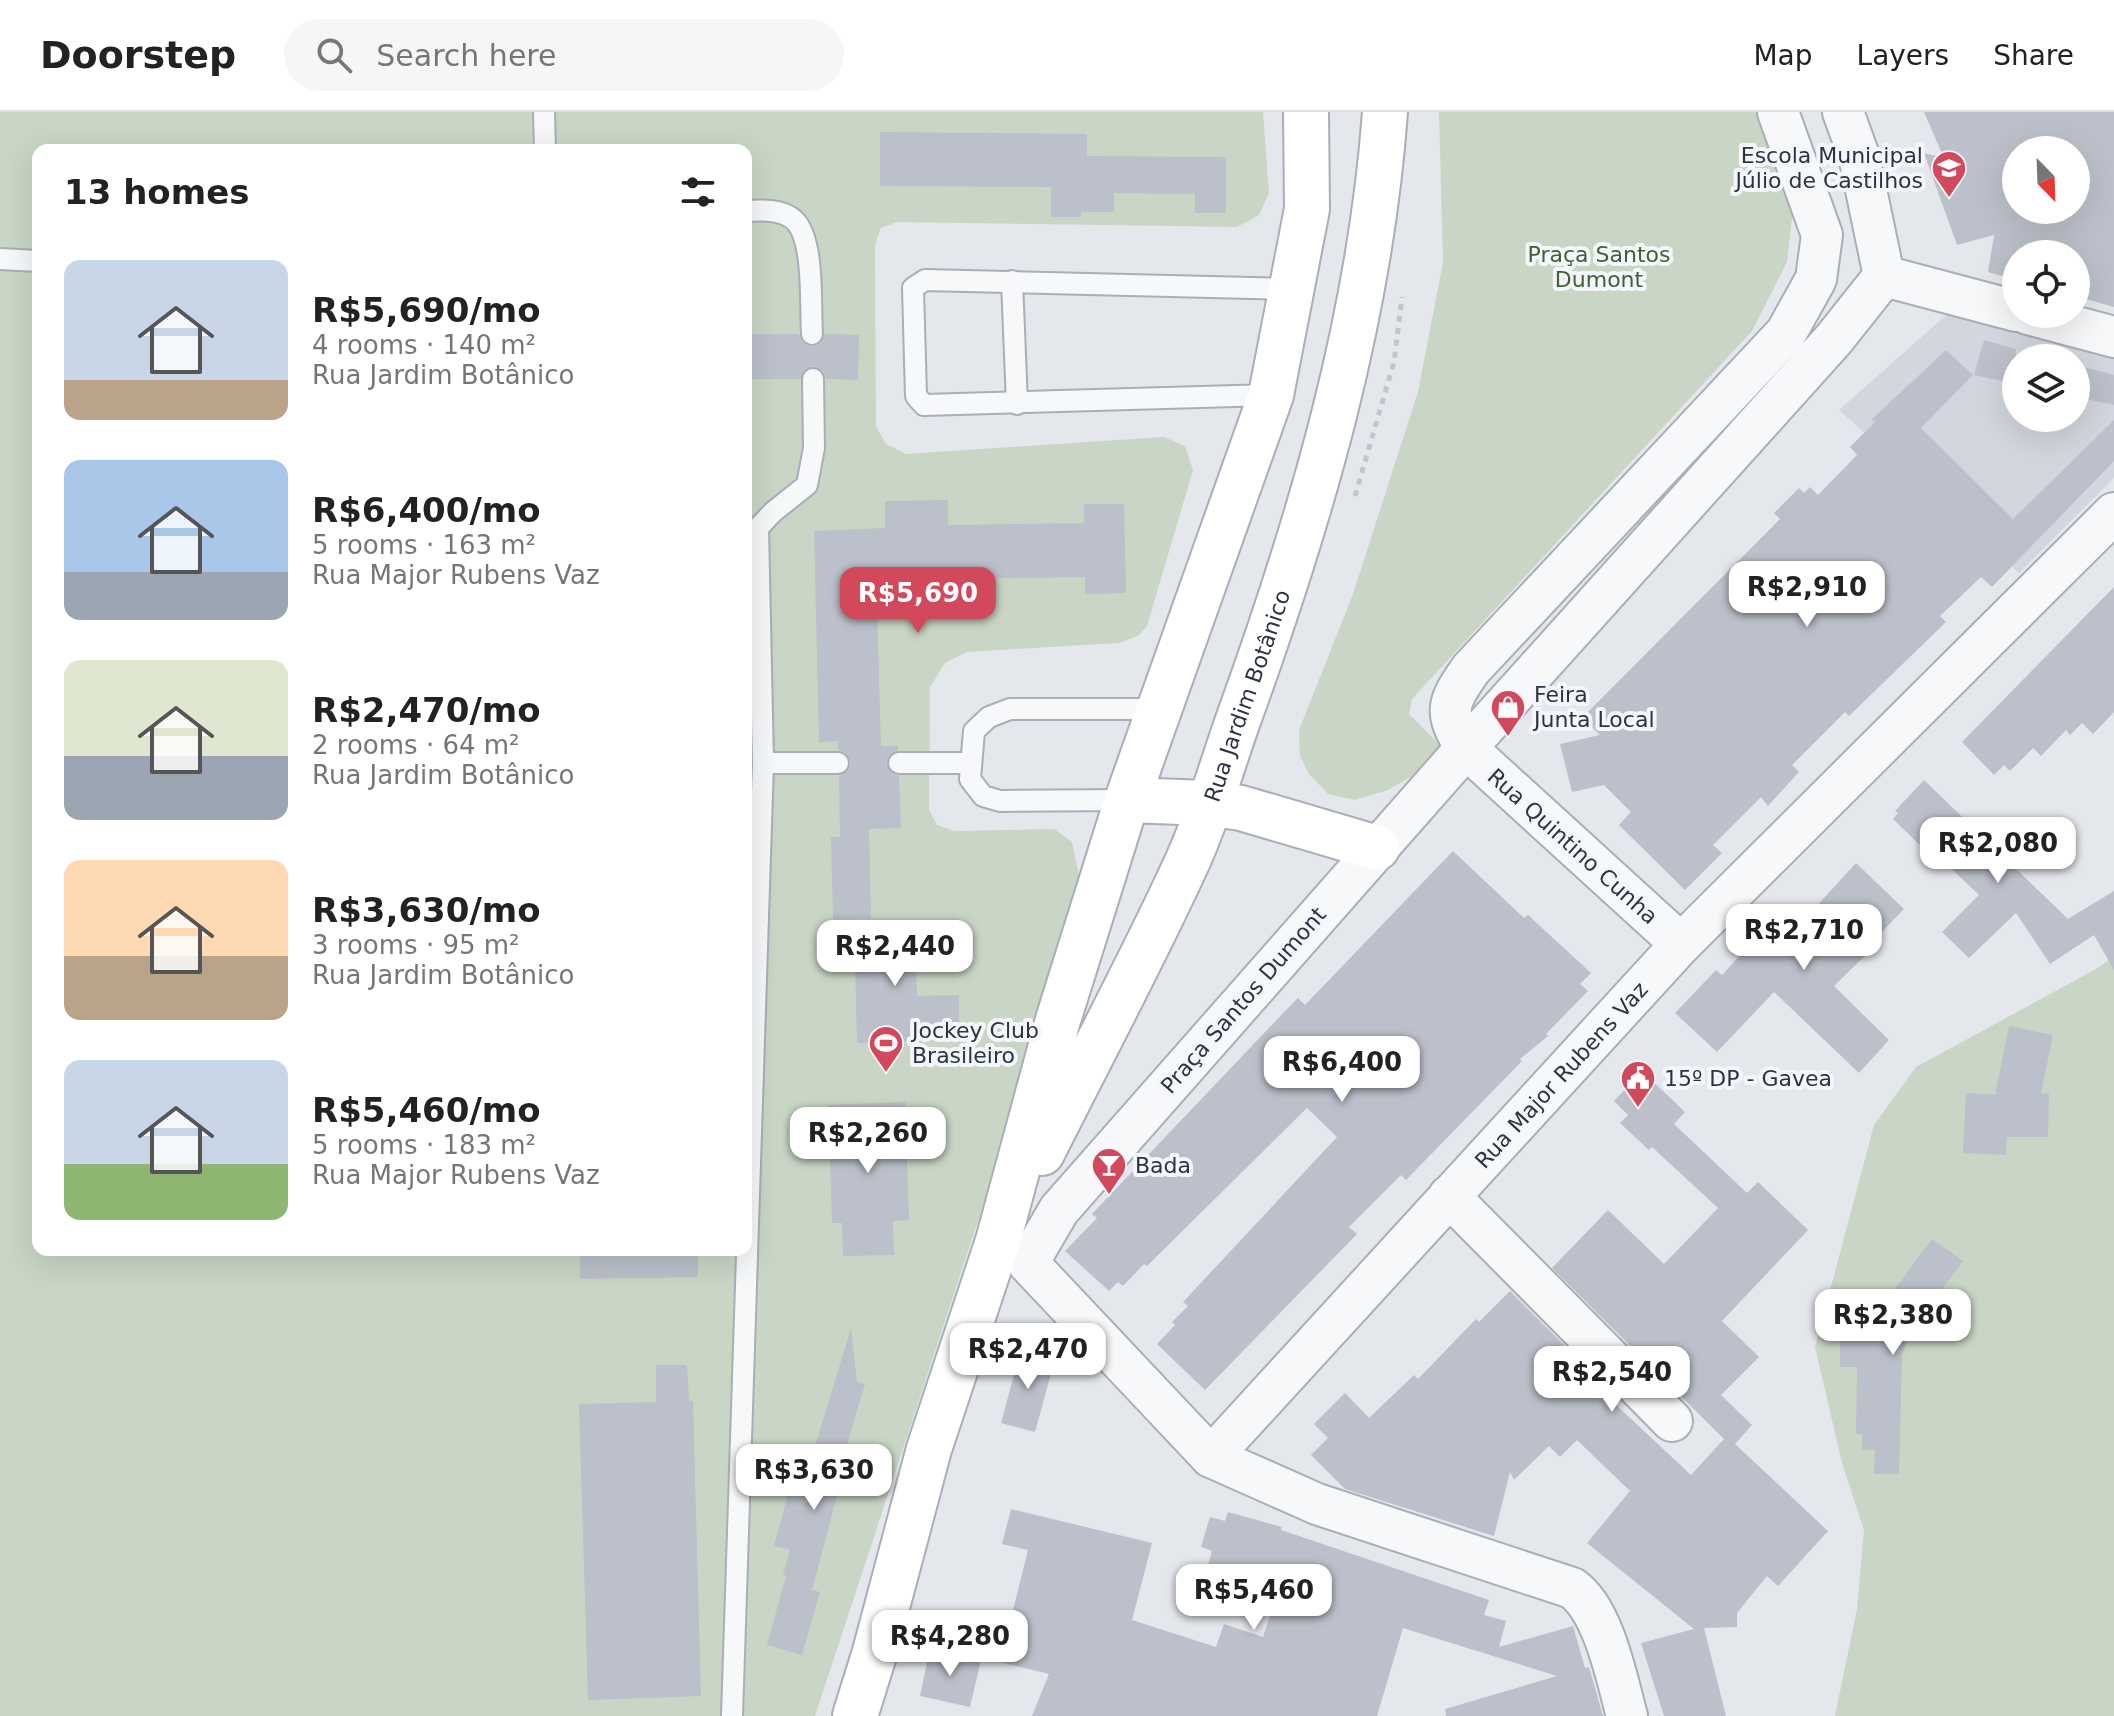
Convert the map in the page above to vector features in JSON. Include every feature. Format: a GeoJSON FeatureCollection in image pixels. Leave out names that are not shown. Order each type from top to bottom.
{"type":"FeatureCollection","features":[{"type":"Feature","properties":{"kind":"main road","name":"Rua Jardim Botânico"},"geometry":{"type":"LineString","coordinates":[[1013,1250],[1058,1020],[1158,709],[1271,395],[1307,209],[1306,112]]}},
{"type":"Feature","properties":{"kind":"main road","name":"Rua Jardim Botânico"},"geometry":{"type":"LineString","coordinates":[[855,1716],[929,1449],[1013,1250],[1185,868],[1262,652],[1323,459],[1361,300],[1381,170],[1385,112]]}},
{"type":"Feature","properties":{"kind":"main road"},"geometry":{"type":"LineString","coordinates":[[1127,800],[1208,803],[1260,812],[1377,848]]}},
{"type":"Feature","properties":{"kind":"street"},"geometry":{"type":"LineString","coordinates":[[1466,748],[1452,726],[1449,711],[1458,688],[1471,669],[1786,333],[1816,279],[1822,235],[1778,112]]}},
{"type":"Feature","properties":{"kind":"street"},"geometry":{"type":"LineString","coordinates":[[1843,112],[1859,156],[1884,276],[2002,307]]}},
{"type":"Feature","properties":{"kind":"street","name":"Praça Santos Dumont"},"geometry":{"type":"LineString","coordinates":[[1013,1250],[1059,1210],[1377,848],[1834,339],[1884,276]]}},
{"type":"Feature","properties":{"kind":"street"},"geometry":{"type":"LineString","coordinates":[[2080,328],[2114,337]]}},
{"type":"Feature","properties":{"kind":"street","name":"Rua Major Rubens Vaz"},"geometry":{"type":"LineString","coordinates":[[1211,1457],[1681,944],[2114,513]]}},
{"type":"Feature","properties":{"kind":"street","name":"Rua Quintino Cunha"},"geometry":{"type":"LineString","coordinates":[[1466,748],[1681,944]]}},
{"type":"Feature","properties":{"kind":"street"},"geometry":{"type":"LineString","coordinates":[[1449,1196],[1672,1421]]}},
{"type":"Feature","properties":{"kind":"street"},"geometry":{"type":"LineString","coordinates":[[1013,1250],[1211,1457],[1317,1504],[1572,1588],[1583,1596],[1609,1655],[1627,1716]]}},
{"type":"Feature","properties":{"kind":"lane"},"geometry":{"type":"LineString","coordinates":[[544,112],[545,144]]}},
{"type":"Feature","properties":{"kind":"lane"},"geometry":{"type":"LineString","coordinates":[[752,211],[769,210],[794,220],[806,239],[812,334]]}},
{"type":"Feature","properties":{"kind":"lane"},"geometry":{"type":"LineString","coordinates":[[0,259],[32,261]]}},
{"type":"Feature","properties":{"kind":"lane"},"geometry":{"type":"LineString","coordinates":[[1271,395],[924,405],[916,396],[913,288],[925,280],[1293,289]]}},
{"type":"Feature","properties":{"kind":"lane"},"geometry":{"type":"LineString","coordinates":[[1012,281],[1017,404]]}},
{"type":"Feature","properties":{"kind":"lane"},"geometry":{"type":"LineString","coordinates":[[752,1101],[763,763],[758,528],[807,485],[814,448],[813,379]]}},
{"type":"Feature","properties":{"kind":"lane"},"geometry":{"type":"LineString","coordinates":[[1127,800],[1000,801],[983,796],[970,779],[974,731],[989,717],[1010,709],[1158,709]]}},
{"type":"Feature","properties":{"kind":"lane"},"geometry":{"type":"LineString","coordinates":[[763,763],[838,763]]}},
{"type":"Feature","properties":{"kind":"lane"},"geometry":{"type":"LineString","coordinates":[[899,763],[971,763]]}},
{"type":"Feature","properties":{"kind":"lane"},"geometry":{"type":"LineString","coordinates":[[732,1716],[747,1256]]}},
{"type":"Feature","properties":{"kind":"shaded area"},"geometry":{"type":"Polygon","coordinates":[[[1952,310],[2002,324],[2002,328],[2017,328],[2074,344],[2002,344],[2002,432],[2090,432],[2090,348],[2114,355],[2114,478],[2019,573],[1839,410],[1952,310]]]}},
{"type":"Feature","properties":{"kind":"green space","name":"Jockey Club Brasileiro"},"geometry":{"type":"Polygon","coordinates":[[[0,112],[1263,112],[1269,193],[1259,215],[1237,227],[897,222],[881,228],[875,245],[876,426],[886,444],[906,454],[1164,437],[1185,446],[1193,470],[1147,626],[1138,636],[1119,643],[967,652],[945,663],[930,687],[929,810],[937,825],[955,831],[1054,829],[1072,842],[1084,899],[815,1716],[0,1716],[0,112]]]}},
{"type":"Feature","properties":{"kind":"green space","name":"Praça Santos Dumont"},"geometry":{"type":"Polygon","coordinates":[[[1439,112],[1757,112],[1794,200],[1787,262],[1752,331],[1412,699],[1409,714],[1442,747],[1426,768],[1388,790],[1355,800],[1328,794],[1309,774],[1300,756],[1299,730],[1353,594],[1418,392],[1443,262],[1439,112]]]}},
{"type":"Feature","properties":{"kind":"green space"},"geometry":{"type":"Polygon","coordinates":[[[2114,956],[2114,1716],[1835,1716],[1857,1609],[1864,1530],[1842,1463],[1815,1347],[1874,1125],[1916,1067],[2096,969],[2114,956]]]}},
{"type":"Feature","properties":{"kind":"building"},"geometry":{"type":"Polygon","coordinates":[[[1924,112],[2114,112],[2114,307],[2090,300],[2090,240],[2002,240],[2002,276],[1988,272],[1994,235],[1957,245],[1924,153],[1944,158],[1924,112]]]}},
{"type":"Feature","properties":{"kind":"building"},"geometry":{"type":"Polygon","coordinates":[[[880,132],[1087,134],[1087,156],[1226,157],[1226,213],[1195,213],[1195,194],[1114,193],[1114,212],[1081,212],[1081,217],[1051,217],[1051,187],[880,186],[880,132]]]}},
{"type":"Feature","properties":{"kind":"building"},"geometry":{"type":"Polygon","coordinates":[[[752,334],[799,334],[802,342],[812,347],[820,344],[825,334],[859,335],[858,380],[826,379],[824,372],[814,366],[806,368],[800,379],[752,379],[752,334]]]}},
{"type":"Feature","properties":{"kind":"building"},"geometry":{"type":"Polygon","coordinates":[[[1984,340],[2002,345],[2002,381],[1974,375],[1984,340]]]}},
{"type":"Feature","properties":{"kind":"building"},"geometry":{"type":"Polygon","coordinates":[[[1946,350],[1973,375],[1921,428],[2013,519],[2114,420],[2114,461],[1992,587],[1981,577],[1940,616],[1946,622],[1849,716],[1845,712],[1792,765],[1799,772],[1768,806],[1761,797],[1713,845],[1722,853],[1685,890],[1619,825],[1631,812],[1604,785],[1572,792],[1560,744],[1600,735],[1582,718],[1780,519],[1774,513],[1799,488],[1804,493],[1810,487],[1818,495],[1857,455],[1850,447],[1876,421],[1871,420],[1946,350]]]}},
{"type":"Feature","properties":{"kind":"building"},"geometry":{"type":"Polygon","coordinates":[[[2090,369],[2114,375],[2114,405],[2090,400],[2090,369]]]}},
{"type":"Feature","properties":{"kind":"building"},"geometry":{"type":"Polygon","coordinates":[[[948,500],[948,525],[1084,523],[1084,504],[1124,504],[1126,593],[1085,594],[1085,577],[948,579],[948,604],[877,605],[881,746],[898,746],[898,750],[888,756],[886,764],[892,774],[899,776],[901,828],[869,829],[871,918],[833,919],[831,837],[840,837],[839,776],[849,770],[851,762],[845,752],[838,750],[838,741],[819,742],[814,531],[885,528],[885,501],[948,500]]]}},
{"type":"Feature","properties":{"kind":"building"},"geometry":{"type":"Polygon","coordinates":[[[2114,587],[2114,712],[2093,734],[2082,723],[2070,735],[2066,730],[2041,756],[2033,748],[2010,771],[2004,765],[1994,775],[1962,742],[2114,587]]]}},
{"type":"Feature","properties":{"kind":"building"},"geometry":{"type":"Polygon","coordinates":[[[1924,780],[2068,919],[2114,891],[2114,970],[2094,935],[2050,964],[2016,913],[1969,958],[1942,932],[1979,895],[1933,851],[1930,855],[1893,819],[1898,813],[1895,811],[1924,780]]]}},
{"type":"Feature","properties":{"kind":"building"},"geometry":{"type":"Polygon","coordinates":[[[1453,851],[1524,918],[1528,915],[1591,973],[1580,984],[1588,991],[1546,1034],[1548,1036],[1520,1059],[1522,1061],[1406,1180],[1401,1175],[1349,1227],[1357,1234],[1205,1390],[1157,1344],[1188,1306],[1183,1302],[1337,1137],[1307,1108],[1123,1286],[1118,1282],[1109,1291],[1065,1251],[1097,1218],[1092,1214],[1288,1008],[1298,998],[1305,1005],[1453,851]]]}},
{"type":"Feature","properties":{"kind":"building"},"geometry":{"type":"Polygon","coordinates":[[[1856,863],[1904,909],[1876,938],[1879,942],[1834,986],[1889,1040],[1859,1073],[1774,992],[1717,1052],[1675,1013],[1716,970],[1722,975],[1777,915],[1794,931],[1856,863]]]}},
{"type":"Feature","properties":{"kind":"building"},"geometry":{"type":"Polygon","coordinates":[[[915,921],[917,996],[959,995],[959,1033],[918,1034],[918,1041],[857,1043],[854,922],[915,921]]]}},
{"type":"Feature","properties":{"kind":"building"},"geometry":{"type":"Polygon","coordinates":[[[2009,1026],[2053,1035],[2041,1093],[2049,1094],[2048,1137],[2007,1137],[2006,1155],[1963,1153],[1966,1093],[1995,1095],[2009,1026]]]}},
{"type":"Feature","properties":{"kind":"building"},"geometry":{"type":"Polygon","coordinates":[[[1642,1071],[1685,1112],[1674,1124],[1747,1193],[1758,1182],[1808,1230],[1722,1321],[1759,1357],[1721,1395],[1752,1425],[1735,1444],[1828,1531],[1778,1586],[1767,1576],[1737,1613],[1737,1627],[1704,1628],[1726,1716],[1664,1716],[1641,1643],[1694,1629],[1587,1543],[1630,1491],[1577,1440],[1560,1457],[1549,1446],[1514,1480],[1510,1472],[1494,1536],[1345,1489],[1311,1455],[1328,1438],[1314,1424],[1345,1393],[1369,1418],[1414,1375],[1418,1379],[1476,1319],[1479,1322],[1510,1291],[1588,1369],[1583,1374],[1691,1475],[1724,1439],[1552,1268],[1608,1210],[1664,1264],[1718,1208],[1652,1147],[1649,1150],[1620,1123],[1628,1115],[1614,1101],[1642,1071]]]}},
{"type":"Feature","properties":{"kind":"building"},"geometry":{"type":"Polygon","coordinates":[[[905,1102],[909,1220],[893,1221],[894,1255],[843,1256],[842,1223],[832,1223],[828,1105],[905,1102]]]}},
{"type":"Feature","properties":{"kind":"building"},"geometry":{"type":"Polygon","coordinates":[[[1932,1239],[1963,1261],[1922,1316],[1918,1314],[1902,1354],[1899,1474],[1874,1474],[1875,1450],[1862,1450],[1862,1434],[1856,1434],[1857,1367],[1840,1367],[1840,1336],[1879,1337],[1905,1303],[1891,1294],[1932,1239]]]}},
{"type":"Feature","properties":{"kind":"building"},"geometry":{"type":"Polygon","coordinates":[[[580,1256],[698,1256],[698,1277],[580,1279],[580,1256]]]}},
{"type":"Feature","properties":{"kind":"building"},"geometry":{"type":"Polygon","coordinates":[[[851,1328],[857,1382],[865,1384],[832,1494],[837,1496],[812,1590],[820,1592],[802,1655],[767,1645],[790,1550],[774,1546],[791,1483],[803,1486],[851,1328]]]}},
{"type":"Feature","properties":{"kind":"building"},"geometry":{"type":"Polygon","coordinates":[[[1021,1349],[1055,1359],[1035,1432],[1001,1423],[1021,1349]]]}},
{"type":"Feature","properties":{"kind":"building"},"geometry":{"type":"Polygon","coordinates":[[[656,1365],[687,1365],[689,1401],[693,1401],[701,1696],[588,1700],[579,1404],[656,1402],[656,1365]]]}},
{"type":"Feature","properties":{"kind":"building"},"geometry":{"type":"Polygon","coordinates":[[[1011,1509],[1152,1543],[1132,1620],[1216,1647],[1224,1624],[1263,1637],[1280,1585],[1208,1565],[1212,1551],[1201,1547],[1210,1517],[1225,1521],[1228,1512],[1282,1527],[1281,1530],[1489,1600],[1484,1615],[1506,1621],[1499,1647],[1573,1626],[1603,1716],[1446,1716],[1445,1709],[1557,1676],[1403,1628],[1377,1716],[1032,1716],[1049,1674],[1000,1662],[1028,1550],[1002,1544],[1011,1509]]]}},
{"type":"Feature","properties":{"kind":"building"},"geometry":{"type":"Polygon","coordinates":[[[930,1649],[981,1660],[970,1707],[920,1696],[930,1649]]]}},
{"type":"Feature","properties":{"kind":"place","name":"Escola Municipal Júlio de Castilhos"},"geometry":{"type":"Point","coordinates":[1949,199]}},
{"type":"Feature","properties":{"kind":"place","name":"Feira Junta Local"},"geometry":{"type":"Point","coordinates":[1508,738]}},
{"type":"Feature","properties":{"kind":"place","name":"Jockey Club Brasileiro"},"geometry":{"type":"Point","coordinates":[886,1074]}},
{"type":"Feature","properties":{"kind":"place","name":"15º DP - Gavea"},"geometry":{"type":"Point","coordinates":[1638,1109]}},
{"type":"Feature","properties":{"kind":"place","name":"Bada"},"geometry":{"type":"Point","coordinates":[1109,1196]}}]}
